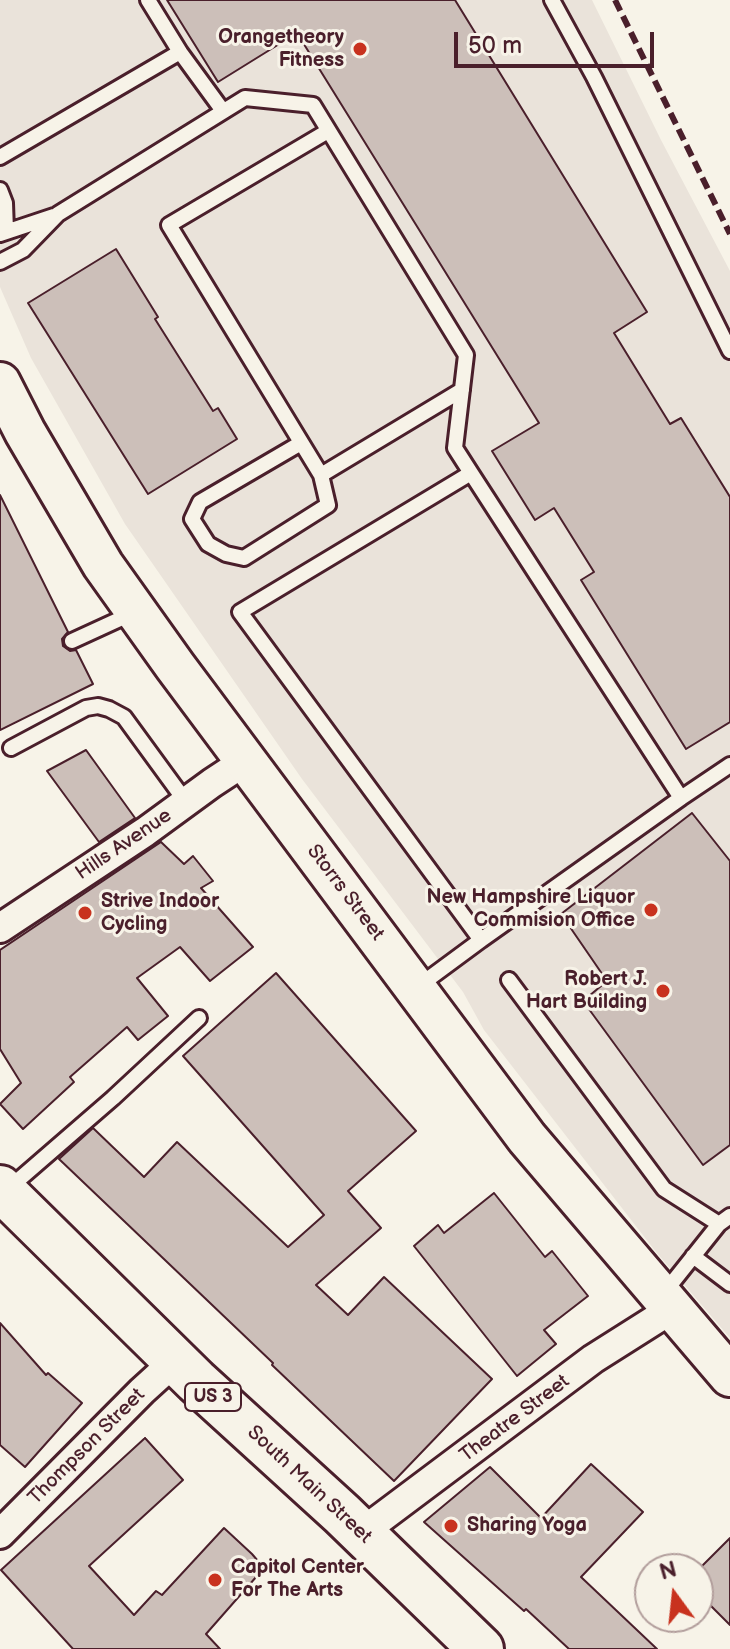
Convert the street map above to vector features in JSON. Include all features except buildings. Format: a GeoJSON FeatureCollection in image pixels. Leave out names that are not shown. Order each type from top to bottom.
{"type":"FeatureCollection","features":[{"type":"Feature","properties":{"kind":"main road","name":"South Main Street"},"geometry":{"type":"LineString","coordinates":[[2,1190],[175,1361],[361,1533],[463,1644]]}},
{"type":"Feature","properties":{"kind":"street","name":"Storrs Street"},"geometry":{"type":"LineString","coordinates":[[0,383],[103,565],[175,666],[527,1138],[730,1376]]}},
{"type":"Feature","properties":{"kind":"street","name":"Hills Avenue"},"geometry":{"type":"LineString","coordinates":[[0,928],[247,760]]}},
{"type":"Feature","properties":{"kind":"street","name":"Theatre Street"},"geometry":{"type":"LineString","coordinates":[[361,1533],[666,1303]]}},
{"type":"Feature","properties":{"kind":"street","name":"Thompson Street"},"geometry":{"type":"LineString","coordinates":[[0,1534],[175,1361]]}},
{"type":"Feature","properties":{"kind":"lane"},"geometry":{"type":"LineString","coordinates":[[148,0],[180,52],[223,111]]}},
{"type":"Feature","properties":{"kind":"lane"},"geometry":{"type":"LineString","coordinates":[[552,0],[594,77],[730,351]]}},
{"type":"Feature","properties":{"kind":"lane"},"geometry":{"type":"LineString","coordinates":[[0,157],[180,52]]}},
{"type":"Feature","properties":{"kind":"lane"},"geometry":{"type":"LineString","coordinates":[[0,190],[5,203],[3,233],[58,214],[245,98],[313,105],[466,355],[455,448],[681,798]]}},
{"type":"Feature","properties":{"kind":"lane"},"geometry":{"type":"LineString","coordinates":[[301,443],[200,502],[192,519],[208,544],[226,554],[244,558],[328,505],[321,475],[169,225],[328,131]]}},
{"type":"Feature","properties":{"kind":"lane"},"geometry":{"type":"LineString","coordinates":[[0,262],[23,250],[58,214]]}},
{"type":"Feature","properties":{"kind":"lane"},"geometry":{"type":"LineString","coordinates":[[321,475],[462,390]]}},
{"type":"Feature","properties":{"kind":"lane"},"geometry":{"type":"LineString","coordinates":[[471,473],[240,612],[481,940]]}},
{"type":"Feature","properties":{"kind":"lane"},"geometry":{"type":"LineString","coordinates":[[72,641],[137,611]]}},
{"type":"Feature","properties":{"kind":"lane"},"geometry":{"type":"LineString","coordinates":[[11,748],[86,708],[98,706],[109,709],[124,717],[186,802]]}},
{"type":"Feature","properties":{"kind":"lane"},"geometry":{"type":"LineString","coordinates":[[415,988],[730,765]]}},
{"type":"Feature","properties":{"kind":"lane"},"geometry":{"type":"LineString","coordinates":[[509,980],[664,1189],[724,1220],[693,1256],[666,1303]]}},
{"type":"Feature","properties":{"kind":"lane"},"geometry":{"type":"LineString","coordinates":[[2,1190],[113,1098],[199,1018]]}},
{"type":"Feature","properties":{"kind":"lane"},"geometry":{"type":"LineString","coordinates":[[693,1256],[730,1284]]}},
{"type":"Feature","properties":{"kind":"shaded area"},"geometry":{"type":"Polygon","coordinates":[[[0,0],[592,0],[730,271],[730,1338],[656,1252],[484,1030],[463,992],[302,779],[125,524],[31,358],[0,287],[0,0]]]}},
{"type":"Feature","properties":{"kind":"railway"},"geometry":{"type":"LineString","coordinates":[[615,0],[730,234]]}},
{"type":"Feature","properties":{"kind":"place","name":"Orangetheory Fitness"},"geometry":{"type":"Point","coordinates":[360,49]}},
{"type":"Feature","properties":{"kind":"place","name":"New Hampshire Liquor Commision Office"},"geometry":{"type":"Point","coordinates":[651,910]}},
{"type":"Feature","properties":{"kind":"place","name":"Strive Indoor Cycling"},"geometry":{"type":"Point","coordinates":[85,913]}},
{"type":"Feature","properties":{"kind":"place","name":"Robert J. Hart Building"},"geometry":{"type":"Point","coordinates":[663,991]}},
{"type":"Feature","properties":{"kind":"place","name":"Sharing Yoga"},"geometry":{"type":"Point","coordinates":[451,1526]}},
{"type":"Feature","properties":{"kind":"place","name":"Capitol Center For The Arts"},"geometry":{"type":"Point","coordinates":[215,1580]}}]}
